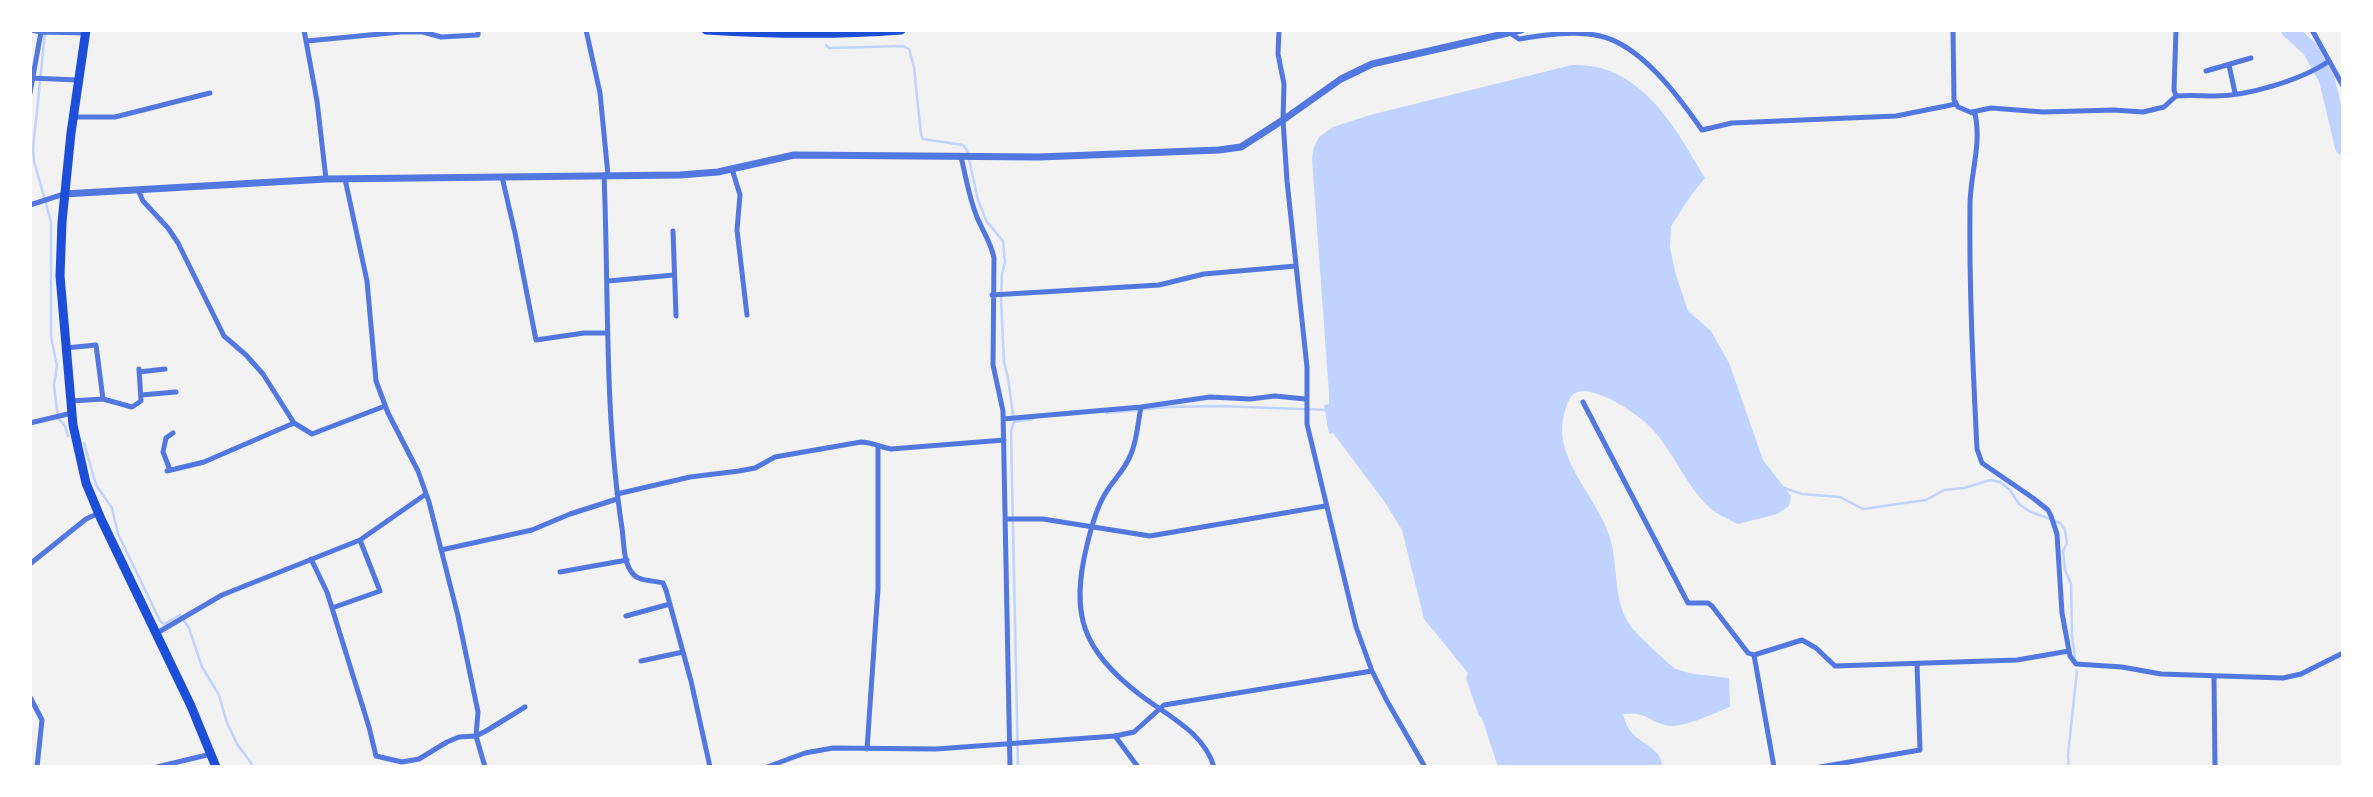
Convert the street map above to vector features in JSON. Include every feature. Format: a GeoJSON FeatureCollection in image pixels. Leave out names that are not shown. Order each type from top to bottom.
{"type":"FeatureCollection","features":[{"type":"Feature","properties":{"kind":"main road"},"geometry":{"type":"LineString","coordinates":[[706,30],[820,34],[901,30]]}},
{"type":"Feature","properties":{"kind":"main road"},"geometry":{"type":"LineString","coordinates":[[85,31],[64,194],[60,276],[72,413],[79,459],[99,513],[205,737],[216,767]]}},
{"type":"Feature","properties":{"kind":"street"},"geometry":{"type":"LineString","coordinates":[[32,30],[85,31]]}},
{"type":"Feature","properties":{"kind":"street"},"geometry":{"type":"LineString","coordinates":[[304,30],[317,101],[326,179]]}},
{"type":"Feature","properties":{"kind":"street"},"geometry":{"type":"LineString","coordinates":[[307,41],[401,32],[423,32],[441,37],[478,35],[478,30]]}},
{"type":"Feature","properties":{"kind":"street"},"geometry":{"type":"LineString","coordinates":[[586,30],[600,93],[606,175],[606,333],[617,496],[626,560],[631,572],[639,580],[663,583],[683,652],[710,767]]}},
{"type":"Feature","properties":{"kind":"street"},"geometry":{"type":"LineString","coordinates":[[1279,30],[1278,54],[1284,84],[1283,120],[1287,181],[1307,367],[1306,414],[1325,506],[1356,627],[1372,671],[1425,767]]}},
{"type":"Feature","properties":{"kind":"street"},"geometry":{"type":"LineString","coordinates":[[30,205],[64,194],[326,179],[680,175],[732,169],[794,155],[1039,158],[1219,150],[1241,147],[1341,79],[1372,64],[1521,30]]}},
{"type":"Feature","properties":{"kind":"street"},"geometry":{"type":"LineString","coordinates":[[1953,30],[1953,94],[1956,104],[1965,111],[1972,112],[1991,108],[2043,112],[2143,112],[2164,107],[2176,96],[2217,96],[2281,84],[2326,63]]}},
{"type":"Feature","properties":{"kind":"street"},"geometry":{"type":"LineString","coordinates":[[2176,30],[2176,96]]}},
{"type":"Feature","properties":{"kind":"street"},"geometry":{"type":"LineString","coordinates":[[2312,30],[2326,63],[2343,86]]}},
{"type":"Feature","properties":{"kind":"street"},"geometry":{"type":"LineString","coordinates":[[30,93],[42,32]]}},
{"type":"Feature","properties":{"kind":"street"},"geometry":{"type":"LineString","coordinates":[[1510,33],[1518,39],[1582,34],[1609,38],[1631,50],[1678,96],[1702,130],[1732,124],[1896,116],[1956,104]]}},
{"type":"Feature","properties":{"kind":"street"},"geometry":{"type":"LineString","coordinates":[[2206,71],[2251,58]]}},
{"type":"Feature","properties":{"kind":"street"},"geometry":{"type":"LineString","coordinates":[[2229,65],[2235,93]]}},
{"type":"Feature","properties":{"kind":"street"},"geometry":{"type":"LineString","coordinates":[[32,78],[78,80]]}},
{"type":"Feature","properties":{"kind":"street"},"geometry":{"type":"LineString","coordinates":[[73,117],[115,117],[210,93]]}},
{"type":"Feature","properties":{"kind":"street"},"geometry":{"type":"LineString","coordinates":[[1972,112],[1976,121],[1977,141],[1970,204],[1970,313],[1976,449],[1982,463],[2048,510],[2057,534],[2062,613],[2068,651],[2073,661],[2080,666],[2107,665],[2161,674],[2292,677],[2343,653]]}},
{"type":"Feature","properties":{"kind":"street"},"geometry":{"type":"LineString","coordinates":[[961,156],[971,201],[992,245],[994,258],[993,365],[1003,418],[1004,440],[1010,767]]}},
{"type":"Feature","properties":{"kind":"street"},"geometry":{"type":"LineString","coordinates":[[732,169],[740,195],[737,230],[747,314]]}},
{"type":"Feature","properties":{"kind":"street"},"geometry":{"type":"LineString","coordinates":[[502,176],[536,340],[584,333],[606,333]]}},
{"type":"Feature","properties":{"kind":"street"},"geometry":{"type":"LineString","coordinates":[[345,179],[367,281],[376,381],[426,494],[458,616],[478,712],[476,736],[485,767]]}},
{"type":"Feature","properties":{"kind":"street"},"geometry":{"type":"LineString","coordinates":[[138,190],[143,201],[178,243],[224,336],[263,374],[294,423],[312,434],[385,406]]}},
{"type":"Feature","properties":{"kind":"street"},"geometry":{"type":"LineString","coordinates":[[673,231],[676,316]]}},
{"type":"Feature","properties":{"kind":"street"},"geometry":{"type":"LineString","coordinates":[[992,295],[1159,285],[1204,274],[1296,266]]}},
{"type":"Feature","properties":{"kind":"street"},"geometry":{"type":"LineString","coordinates":[[608,281],[674,275]]}},
{"type":"Feature","properties":{"kind":"street"},"geometry":{"type":"LineString","coordinates":[[66,348],[96,345],[103,399]]}},
{"type":"Feature","properties":{"kind":"street"},"geometry":{"type":"LineString","coordinates":[[71,401],[103,399],[132,407],[141,401],[139,371],[165,369]]}},
{"type":"Feature","properties":{"kind":"street"},"geometry":{"type":"LineString","coordinates":[[141,395],[176,391]]}},
{"type":"Feature","properties":{"kind":"street"},"geometry":{"type":"LineString","coordinates":[[1003,418],[1140,410],[1210,397],[1250,399],[1275,396],[1305,401]]}},
{"type":"Feature","properties":{"kind":"street"},"geometry":{"type":"LineString","coordinates":[[1583,402],[1688,603],[1708,603],[1712,606],[1748,653],[1754,655],[1802,640],[1835,666],[2017,660],[2068,651]]}},
{"type":"Feature","properties":{"kind":"street"},"geometry":{"type":"LineString","coordinates":[[1140,410],[1132,452],[1104,495],[1092,526],[1079,579],[1082,621],[1087,638],[1114,670],[1135,691],[1198,737],[1214,767]]}},
{"type":"Feature","properties":{"kind":"street"},"geometry":{"type":"LineString","coordinates":[[30,423],[72,413]]}},
{"type":"Feature","properties":{"kind":"street"},"geometry":{"type":"LineString","coordinates":[[173,433],[166,438],[163,452],[169,471],[204,462],[294,423]]}},
{"type":"Feature","properties":{"kind":"street"},"geometry":{"type":"LineString","coordinates":[[441,550],[532,530],[617,496],[690,477],[747,469],[775,457],[861,442],[872,442],[891,449],[1004,440]]}},
{"type":"Feature","properties":{"kind":"street"},"geometry":{"type":"LineString","coordinates":[[867,749],[878,589],[878,446]]}},
{"type":"Feature","properties":{"kind":"street"},"geometry":{"type":"LineString","coordinates":[[156,633],[222,595],[360,540],[426,494]]}},
{"type":"Feature","properties":{"kind":"street"},"geometry":{"type":"LineString","coordinates":[[1005,519],[1043,519],[1150,536],[1325,506]]}},
{"type":"Feature","properties":{"kind":"street"},"geometry":{"type":"LineString","coordinates":[[30,564],[86,519],[99,513]]}},
{"type":"Feature","properties":{"kind":"street"},"geometry":{"type":"LineString","coordinates":[[332,608],[380,592],[360,540]]}},
{"type":"Feature","properties":{"kind":"street"},"geometry":{"type":"LineString","coordinates":[[311,559],[332,608],[376,756],[402,762],[419,758],[459,737],[476,736],[525,707]]}},
{"type":"Feature","properties":{"kind":"street"},"geometry":{"type":"LineString","coordinates":[[560,572],[626,560]]}},
{"type":"Feature","properties":{"kind":"street"},"geometry":{"type":"LineString","coordinates":[[626,616],[670,604]]}},
{"type":"Feature","properties":{"kind":"street"},"geometry":{"type":"LineString","coordinates":[[641,661],[683,652]]}},
{"type":"Feature","properties":{"kind":"street"},"geometry":{"type":"LineString","coordinates":[[1754,655],[1774,767]]}},
{"type":"Feature","properties":{"kind":"street"},"geometry":{"type":"LineString","coordinates":[[1820,767],[1920,750],[1917,664]]}},
{"type":"Feature","properties":{"kind":"street"},"geometry":{"type":"LineString","coordinates":[[766,767],[782,764],[805,753],[833,748],[936,749],[1115,736],[1134,732],[1164,705],[1372,671]]}},
{"type":"Feature","properties":{"kind":"street"},"geometry":{"type":"LineString","coordinates":[[2214,677],[2215,767]]}},
{"type":"Feature","properties":{"kind":"street"},"geometry":{"type":"LineString","coordinates":[[30,697],[42,720],[37,767]]}},
{"type":"Feature","properties":{"kind":"street"},"geometry":{"type":"LineString","coordinates":[[1115,736],[1138,767]]}},
{"type":"Feature","properties":{"kind":"street"},"geometry":{"type":"LineString","coordinates":[[157,767],[211,754]]}},
{"type":"Feature","properties":{"kind":"street"},"geometry":{"type":"LineString","coordinates":[[419,758],[425,767]]}},
{"type":"Feature","properties":{"kind":"water"},"geometry":{"type":"Polygon","coordinates":[[[1572,65],[1596,67],[1617,74],[1636,86],[1668,119],[1705,178],[1671,226],[1670,248],[1676,275],[1688,311],[1711,331],[1729,363],[1763,460],[1791,496],[1789,506],[1777,514],[1738,524],[1713,510],[1702,499],[1661,440],[1639,417],[1594,393],[1575,393],[1568,401],[1562,428],[1564,445],[1569,461],[1604,522],[1610,538],[1619,597],[1626,619],[1641,638],[1676,669],[1729,678],[1730,707],[1698,720],[1672,726],[1641,715],[1623,714],[1632,732],[1656,752],[1663,767],[1498,767],[1466,678],[1468,673],[1424,619],[1402,530],[1384,501],[1333,433],[1329,434],[1324,405],[1329,404],[1329,394],[1312,158],[1319,137],[1333,127],[1374,114],[1572,65]]]}},
{"type":"Feature","properties":{"kind":"waterway"},"geometry":{"type":"LineString","coordinates":[[2289,30],[2310,49],[2327,80],[2343,147]]}},
{"type":"Feature","properties":{"kind":"waterway"},"geometry":{"type":"LineString","coordinates":[[45,33],[33,149],[51,222],[51,337],[57,366],[54,385],[58,418],[65,426],[68,436]]}},
{"type":"Feature","properties":{"kind":"waterway"},"geometry":{"type":"LineString","coordinates":[[826,45],[829,48],[903,46],[909,49],[914,67],[921,135],[923,139],[963,145],[967,150],[978,200],[987,222],[1003,241],[1005,262],[1001,300],[1004,362],[1014,422],[1011,431],[1018,767]]}},
{"type":"Feature","properties":{"kind":"waterway"},"geometry":{"type":"LineString","coordinates":[[1106,413],[1168,407],[1220,406],[1326,410]]}},
{"type":"Feature","properties":{"kind":"waterway"},"geometry":{"type":"LineString","coordinates":[[1014,422],[1033,419]]}},
{"type":"Feature","properties":{"kind":"waterway"},"geometry":{"type":"LineString","coordinates":[[84,443],[96,485],[112,508],[118,534],[160,621],[164,624],[180,615],[189,628],[202,667],[219,695],[237,744],[254,767]]}},
{"type":"Feature","properties":{"kind":"waterway"},"geometry":{"type":"LineString","coordinates":[[1784,488],[1802,494],[1840,497],[1863,509],[1926,500],[1944,490],[1964,488],[1990,480],[2000,482],[2010,490],[2019,504],[2029,511],[2060,523],[2065,530],[2067,543],[2063,551],[2065,570],[2071,584],[2075,657]]}},
{"type":"Feature","properties":{"kind":"waterway"},"geometry":{"type":"LineString","coordinates":[[2069,767],[2077,671]]}}]}
